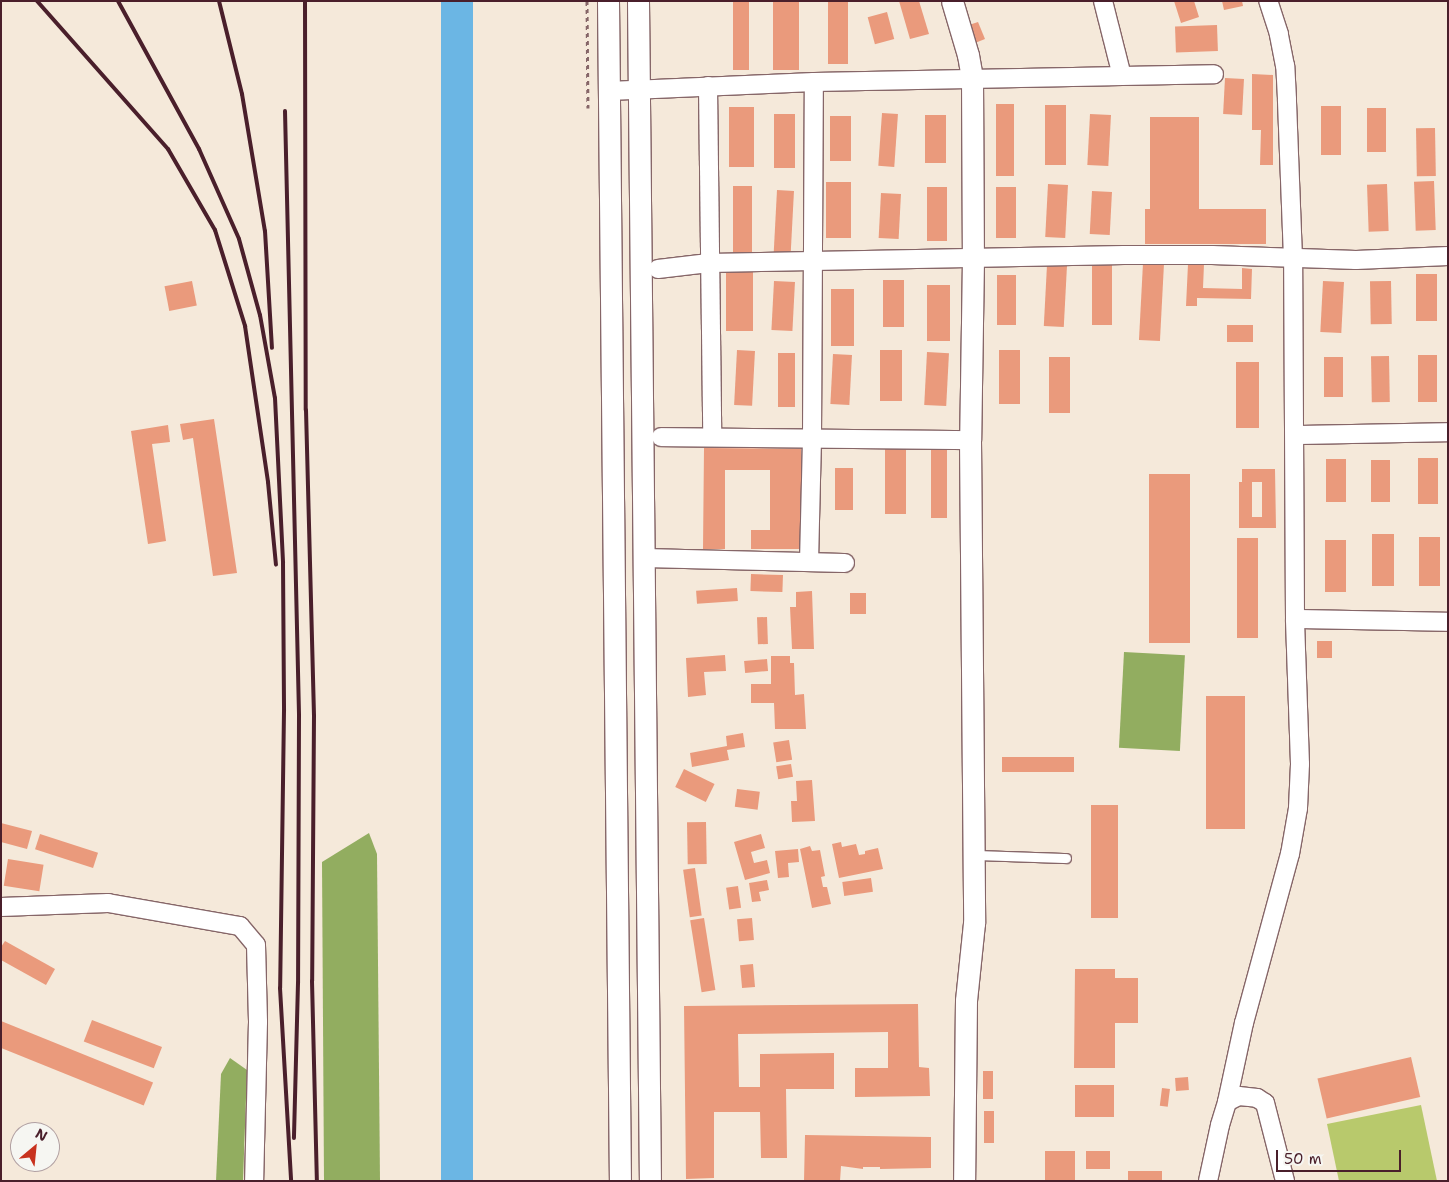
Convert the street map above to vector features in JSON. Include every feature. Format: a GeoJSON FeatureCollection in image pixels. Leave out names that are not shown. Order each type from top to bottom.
{"type":"FeatureCollection","features":[{"type":"Feature","properties":{"kind":"street"},"geometry":{"type":"LineString","coordinates":[[608,1],[620,1181]]}},
{"type":"Feature","properties":{"kind":"street"},"geometry":{"type":"LineString","coordinates":[[638,1],[650,1181]]}},
{"type":"Feature","properties":{"kind":"street"},"geometry":{"type":"LineString","coordinates":[[952,1],[968,55],[972,78],[973,259],[970,440],[974,923],[966,1000],[964,1181]]}},
{"type":"Feature","properties":{"kind":"street"},"geometry":{"type":"LineString","coordinates":[[1103,1],[1122,76]]}},
{"type":"Feature","properties":{"kind":"street"},"geometry":{"type":"LineString","coordinates":[[1208,1181],[1244,1023],[1290,854],[1298,808],[1300,764],[1295,619],[1293,258],[1285,66],[1279,34],[1268,1]]}},
{"type":"Feature","properties":{"kind":"street"},"geometry":{"type":"LineString","coordinates":[[610,91],[814,82],[1214,74]]}},
{"type":"Feature","properties":{"kind":"street"},"geometry":{"type":"LineString","coordinates":[[809,562],[814,261],[814,82]]}},
{"type":"Feature","properties":{"kind":"street"},"geometry":{"type":"LineString","coordinates":[[708,86],[712,437]]}},
{"type":"Feature","properties":{"kind":"street"},"geometry":{"type":"LineString","coordinates":[[658,268],[709,263],[814,261],[1212,255],[1356,260],[1448,256]]}},
{"type":"Feature","properties":{"kind":"street"},"geometry":{"type":"LineString","coordinates":[[1295,435],[1448,432]]}},
{"type":"Feature","properties":{"kind":"street"},"geometry":{"type":"LineString","coordinates":[[661,436],[970,440]]}},
{"type":"Feature","properties":{"kind":"street"},"geometry":{"type":"LineString","coordinates":[[644,558],[845,562]]}},
{"type":"Feature","properties":{"kind":"street"},"geometry":{"type":"LineString","coordinates":[[1295,619],[1448,622]]}},
{"type":"Feature","properties":{"kind":"street"},"geometry":{"type":"LineString","coordinates":[[1,907],[108,903],[240,926],[256,944],[258,1022],[254,1181]]}},
{"type":"Feature","properties":{"kind":"street"},"geometry":{"type":"LineString","coordinates":[[1227,1102],[1239,1096],[1257,1098],[1265,1103],[1285,1181]]}},
{"type":"Feature","properties":{"kind":"lane"},"geometry":{"type":"LineString","coordinates":[[974,854],[1066,858]]}},
{"type":"Feature","properties":{"kind":"green space"},"geometry":{"type":"Polygon","coordinates":[[[1124,652],[1185,655],[1180,751],[1119,748],[1124,652]]]}},
{"type":"Feature","properties":{"kind":"green space"},"geometry":{"type":"Polygon","coordinates":[[[369,833],[377,854],[380,1181],[324,1181],[322,862],[369,833]]]}},
{"type":"Feature","properties":{"kind":"green space"},"geometry":{"type":"Polygon","coordinates":[[[230,1058],[247,1070],[243,1181],[216,1181],[221,1074],[230,1058]]]}},
{"type":"Feature","properties":{"kind":"green space"},"geometry":{"type":"Polygon","coordinates":[[[1421,1105],[1437,1181],[1339,1181],[1327,1124],[1421,1105]]]}},
{"type":"Feature","properties":{"kind":"water"},"geometry":{"type":"Polygon","coordinates":[[[441,1],[473,1],[473,1181],[441,1181],[441,1]]]}},
{"type":"Feature","properties":{"kind":"building"},"geometry":{"type":"Polygon","coordinates":[[[733,1],[749,1],[749,70],[733,70],[733,1]]]}},
{"type":"Feature","properties":{"kind":"building"},"geometry":{"type":"Polygon","coordinates":[[[773,1],[799,1],[799,70],[773,70],[773,1]]]}},
{"type":"Feature","properties":{"kind":"building"},"geometry":{"type":"Polygon","coordinates":[[[828,1],[848,1],[848,64],[828,64],[828,1]]]}},
{"type":"Feature","properties":{"kind":"building"},"geometry":{"type":"Polygon","coordinates":[[[899,1],[919,1],[929,34],[910,39],[899,1]]]}},
{"type":"Feature","properties":{"kind":"building"},"geometry":{"type":"Polygon","coordinates":[[[1174,1],[1194,1],[1199,17],[1181,23],[1174,1]]]}},
{"type":"Feature","properties":{"kind":"building"},"geometry":{"type":"Polygon","coordinates":[[[1222,1],[1242,1],[1243,6],[1224,10],[1222,1]]]}},
{"type":"Feature","properties":{"kind":"building"},"geometry":{"type":"Polygon","coordinates":[[[887,12],[894,39],[875,44],[868,17],[887,12]]]}},
{"type":"Feature","properties":{"kind":"building"},"geometry":{"type":"Polygon","coordinates":[[[978,22],[985,39],[975,43],[969,25],[978,22]]]}},
{"type":"Feature","properties":{"kind":"building"},"geometry":{"type":"Polygon","coordinates":[[[1217,25],[1218,51],[1176,52],[1175,26],[1217,25]]]}},
{"type":"Feature","properties":{"kind":"building"},"geometry":{"type":"Polygon","coordinates":[[[1252,74],[1273,75],[1273,165],[1260,165],[1261,130],[1252,130],[1252,74]]]}},
{"type":"Feature","properties":{"kind":"building"},"geometry":{"type":"Polygon","coordinates":[[[1225,78],[1244,79],[1242,115],[1223,114],[1225,78]]]}},
{"type":"Feature","properties":{"kind":"building"},"geometry":{"type":"Polygon","coordinates":[[[996,104],[1014,104],[1014,176],[996,176],[996,104]]]}},
{"type":"Feature","properties":{"kind":"building"},"geometry":{"type":"Polygon","coordinates":[[[1045,105],[1066,105],[1066,165],[1045,165],[1045,105]]]}},
{"type":"Feature","properties":{"kind":"building"},"geometry":{"type":"Polygon","coordinates":[[[1321,106],[1341,106],[1341,155],[1321,155],[1321,106]]]}},
{"type":"Feature","properties":{"kind":"building"},"geometry":{"type":"Polygon","coordinates":[[[729,107],[754,107],[754,167],[729,167],[729,107]]]}},
{"type":"Feature","properties":{"kind":"building"},"geometry":{"type":"Polygon","coordinates":[[[1367,108],[1386,108],[1386,152],[1367,152],[1367,108]]]}},
{"type":"Feature","properties":{"kind":"building"},"geometry":{"type":"Polygon","coordinates":[[[882,113],[898,114],[894,167],[878,166],[882,113]]]}},
{"type":"Feature","properties":{"kind":"building"},"geometry":{"type":"Polygon","coordinates":[[[774,114],[795,114],[795,168],[774,168],[774,114]]]}},
{"type":"Feature","properties":{"kind":"building"},"geometry":{"type":"Polygon","coordinates":[[[1090,114],[1111,115],[1108,166],[1087,165],[1090,114]]]}},
{"type":"Feature","properties":{"kind":"building"},"geometry":{"type":"Polygon","coordinates":[[[925,115],[946,115],[946,163],[925,163],[925,115]]]}},
{"type":"Feature","properties":{"kind":"building"},"geometry":{"type":"Polygon","coordinates":[[[830,116],[851,116],[851,161],[830,161],[830,116]]]}},
{"type":"Feature","properties":{"kind":"building"},"geometry":{"type":"Polygon","coordinates":[[[1150,117],[1199,117],[1199,209],[1266,209],[1266,244],[1145,244],[1145,209],[1150,209],[1150,117]]]}},
{"type":"Feature","properties":{"kind":"building"},"geometry":{"type":"Polygon","coordinates":[[[1416,128],[1435,128],[1436,176],[1417,176],[1416,128]]]}},
{"type":"Feature","properties":{"kind":"building"},"geometry":{"type":"Polygon","coordinates":[[[1434,181],[1436,230],[1416,231],[1414,182],[1434,181]]]}},
{"type":"Feature","properties":{"kind":"building"},"geometry":{"type":"Polygon","coordinates":[[[826,182],[851,182],[851,238],[826,238],[826,182]]]}},
{"type":"Feature","properties":{"kind":"building"},"geometry":{"type":"Polygon","coordinates":[[[1048,184],[1068,185],[1065,238],[1045,237],[1048,184]]]}},
{"type":"Feature","properties":{"kind":"building"},"geometry":{"type":"Polygon","coordinates":[[[1387,184],[1389,231],[1369,232],[1367,185],[1387,184]]]}},
{"type":"Feature","properties":{"kind":"building"},"geometry":{"type":"Polygon","coordinates":[[[733,186],[752,186],[752,255],[733,255],[733,186]]]}},
{"type":"Feature","properties":{"kind":"building"},"geometry":{"type":"Polygon","coordinates":[[[927,187],[947,187],[947,241],[927,241],[927,187]]]}},
{"type":"Feature","properties":{"kind":"building"},"geometry":{"type":"Polygon","coordinates":[[[996,187],[1016,187],[1016,238],[996,238],[996,187]]]}},
{"type":"Feature","properties":{"kind":"building"},"geometry":{"type":"Polygon","coordinates":[[[777,190],[794,191],[791,254],[774,253],[777,190]]]}},
{"type":"Feature","properties":{"kind":"building"},"geometry":{"type":"Polygon","coordinates":[[[1092,191],[1112,192],[1110,235],[1090,234],[1092,191]]]}},
{"type":"Feature","properties":{"kind":"building"},"geometry":{"type":"Polygon","coordinates":[[[881,193],[901,194],[899,239],[879,238],[881,193]]]}},
{"type":"Feature","properties":{"kind":"building"},"geometry":{"type":"Polygon","coordinates":[[[1143,263],[1164,264],[1160,341],[1139,340],[1143,263]]]}},
{"type":"Feature","properties":{"kind":"building"},"geometry":{"type":"Polygon","coordinates":[[[1188,264],[1204,264],[1203,288],[1242,289],[1242,268],[1252,269],[1251,299],[1197,298],[1197,306],[1186,306],[1188,264]]]}},
{"type":"Feature","properties":{"kind":"building"},"geometry":{"type":"Polygon","coordinates":[[[1047,265],[1067,266],[1064,327],[1044,326],[1047,265]]]}},
{"type":"Feature","properties":{"kind":"building"},"geometry":{"type":"Polygon","coordinates":[[[1092,265],[1112,265],[1112,325],[1092,325],[1092,265]]]}},
{"type":"Feature","properties":{"kind":"building"},"geometry":{"type":"Polygon","coordinates":[[[726,269],[753,269],[753,331],[726,331],[726,269]]]}},
{"type":"Feature","properties":{"kind":"building"},"geometry":{"type":"Polygon","coordinates":[[[1416,274],[1437,274],[1437,321],[1416,321],[1416,274]]]}},
{"type":"Feature","properties":{"kind":"building"},"geometry":{"type":"Polygon","coordinates":[[[997,275],[1016,275],[1016,325],[997,325],[997,275]]]}},
{"type":"Feature","properties":{"kind":"building"},"geometry":{"type":"Polygon","coordinates":[[[883,280],[904,280],[904,327],[883,327],[883,280]]]}},
{"type":"Feature","properties":{"kind":"building"},"geometry":{"type":"Polygon","coordinates":[[[192,281],[197,306],[169,311],[165,286],[192,281]]]}},
{"type":"Feature","properties":{"kind":"building"},"geometry":{"type":"Polygon","coordinates":[[[774,281],[795,282],[792,331],[771,330],[774,281]]]}},
{"type":"Feature","properties":{"kind":"building"},"geometry":{"type":"Polygon","coordinates":[[[1323,281],[1344,282],[1341,333],[1320,332],[1323,281]]]}},
{"type":"Feature","properties":{"kind":"building"},"geometry":{"type":"Polygon","coordinates":[[[1370,281],[1391,281],[1392,324],[1371,324],[1370,281]]]}},
{"type":"Feature","properties":{"kind":"building"},"geometry":{"type":"Polygon","coordinates":[[[927,285],[950,285],[950,341],[927,341],[927,285]]]}},
{"type":"Feature","properties":{"kind":"building"},"geometry":{"type":"Polygon","coordinates":[[[831,289],[854,289],[854,346],[831,346],[831,289]]]}},
{"type":"Feature","properties":{"kind":"building"},"geometry":{"type":"Polygon","coordinates":[[[1227,325],[1253,325],[1253,342],[1227,342],[1227,325]]]}},
{"type":"Feature","properties":{"kind":"building"},"geometry":{"type":"Polygon","coordinates":[[[737,350],[755,351],[752,406],[734,405],[737,350]]]}},
{"type":"Feature","properties":{"kind":"building"},"geometry":{"type":"Polygon","coordinates":[[[880,350],[902,350],[902,401],[880,401],[880,350]]]}},
{"type":"Feature","properties":{"kind":"building"},"geometry":{"type":"Polygon","coordinates":[[[999,350],[1020,350],[1020,404],[999,404],[999,350]]]}},
{"type":"Feature","properties":{"kind":"building"},"geometry":{"type":"Polygon","coordinates":[[[927,352],[949,353],[946,406],[924,405],[927,352]]]}},
{"type":"Feature","properties":{"kind":"building"},"geometry":{"type":"Polygon","coordinates":[[[778,353],[795,353],[795,407],[778,407],[778,353]]]}},
{"type":"Feature","properties":{"kind":"building"},"geometry":{"type":"Polygon","coordinates":[[[833,354],[852,355],[849,405],[830,404],[833,354]]]}},
{"type":"Feature","properties":{"kind":"building"},"geometry":{"type":"Polygon","coordinates":[[[1418,355],[1437,355],[1437,402],[1418,402],[1418,355]]]}},
{"type":"Feature","properties":{"kind":"building"},"geometry":{"type":"Polygon","coordinates":[[[1371,356],[1389,356],[1390,402],[1372,402],[1371,356]]]}},
{"type":"Feature","properties":{"kind":"building"},"geometry":{"type":"Polygon","coordinates":[[[1049,357],[1070,357],[1070,413],[1049,413],[1049,357]]]}},
{"type":"Feature","properties":{"kind":"building"},"geometry":{"type":"Polygon","coordinates":[[[1324,357],[1343,357],[1343,397],[1324,397],[1324,357]]]}},
{"type":"Feature","properties":{"kind":"building"},"geometry":{"type":"Polygon","coordinates":[[[1236,362],[1259,362],[1259,428],[1236,428],[1236,362]]]}},
{"type":"Feature","properties":{"kind":"building"},"geometry":{"type":"Polygon","coordinates":[[[214,419],[237,573],[213,576],[193,438],[183,440],[180,424],[214,419]]]}},
{"type":"Feature","properties":{"kind":"building"},"geometry":{"type":"Polygon","coordinates":[[[168,425],[170,442],[152,444],[166,541],[148,544],[131,431],[168,425]]]}},
{"type":"Feature","properties":{"kind":"building"},"geometry":{"type":"Polygon","coordinates":[[[931,443],[947,443],[947,518],[931,518],[931,443]]]}},
{"type":"Feature","properties":{"kind":"building"},"geometry":{"type":"Polygon","coordinates":[[[885,446],[906,446],[906,514],[885,514],[885,446]]]}},
{"type":"Feature","properties":{"kind":"building"},"geometry":{"type":"Polygon","coordinates":[[[704,448],[801,449],[801,549],[751,549],[751,530],[770,530],[770,470],[725,470],[725,549],[703,549],[704,448]]]}},
{"type":"Feature","properties":{"kind":"building"},"geometry":{"type":"Polygon","coordinates":[[[1418,458],[1438,458],[1438,504],[1418,504],[1418,458]]]}},
{"type":"Feature","properties":{"kind":"building"},"geometry":{"type":"Polygon","coordinates":[[[1326,459],[1346,459],[1346,502],[1326,502],[1326,459]]]}},
{"type":"Feature","properties":{"kind":"building"},"geometry":{"type":"Polygon","coordinates":[[[1371,460],[1390,460],[1390,502],[1371,502],[1371,460]]]}},
{"type":"Feature","properties":{"kind":"building"},"geometry":{"type":"Polygon","coordinates":[[[835,468],[853,468],[853,510],[835,510],[835,468]]]}},
{"type":"Feature","properties":{"kind":"building"},"geometry":{"type":"Polygon","coordinates":[[[1242,469],[1275,469],[1276,528],[1239,528],[1239,482],[1242,482],[1242,469]],[[1252,482],[1252,517],[1262,517],[1262,482],[1252,482]]]}},
{"type":"Feature","properties":{"kind":"building"},"geometry":{"type":"Polygon","coordinates":[[[1149,474],[1190,474],[1190,643],[1149,643],[1149,474]]]}},
{"type":"Feature","properties":{"kind":"building"},"geometry":{"type":"Polygon","coordinates":[[[1372,534],[1394,534],[1394,586],[1372,586],[1372,534]]]}},
{"type":"Feature","properties":{"kind":"building"},"geometry":{"type":"Polygon","coordinates":[[[1419,537],[1440,537],[1440,586],[1419,586],[1419,537]]]}},
{"type":"Feature","properties":{"kind":"building"},"geometry":{"type":"Polygon","coordinates":[[[1237,538],[1258,538],[1258,638],[1237,638],[1237,538]]]}},
{"type":"Feature","properties":{"kind":"building"},"geometry":{"type":"Polygon","coordinates":[[[1325,540],[1346,540],[1346,592],[1325,592],[1325,540]]]}},
{"type":"Feature","properties":{"kind":"building"},"geometry":{"type":"Polygon","coordinates":[[[751,574],[783,575],[782,592],[750,591],[751,574]]]}},
{"type":"Feature","properties":{"kind":"building"},"geometry":{"type":"Polygon","coordinates":[[[737,588],[738,601],[697,604],[696,591],[737,588]]]}},
{"type":"Feature","properties":{"kind":"building"},"geometry":{"type":"Polygon","coordinates":[[[812,591],[814,649],[792,649],[790,607],[796,607],[796,592],[812,591]]]}},
{"type":"Feature","properties":{"kind":"building"},"geometry":{"type":"Polygon","coordinates":[[[850,593],[866,593],[866,614],[850,614],[850,593]]]}},
{"type":"Feature","properties":{"kind":"building"},"geometry":{"type":"Polygon","coordinates":[[[757,617],[767,617],[768,644],[758,644],[757,617]]]}},
{"type":"Feature","properties":{"kind":"building"},"geometry":{"type":"Polygon","coordinates":[[[1317,641],[1332,641],[1332,658],[1317,658],[1317,641]]]}},
{"type":"Feature","properties":{"kind":"building"},"geometry":{"type":"Polygon","coordinates":[[[725,655],[726,671],[704,672],[706,695],[688,697],[686,658],[725,655]]]}},
{"type":"Feature","properties":{"kind":"building"},"geometry":{"type":"Polygon","coordinates":[[[771,656],[790,656],[790,663],[794,663],[795,695],[804,694],[806,729],[775,729],[774,703],[751,703],[751,684],[771,684],[771,656]]]}},
{"type":"Feature","properties":{"kind":"building"},"geometry":{"type":"Polygon","coordinates":[[[767,659],[768,671],[745,673],[744,661],[767,659]]]}},
{"type":"Feature","properties":{"kind":"building"},"geometry":{"type":"Polygon","coordinates":[[[1206,696],[1245,696],[1245,829],[1206,829],[1206,696]]]}},
{"type":"Feature","properties":{"kind":"building"},"geometry":{"type":"Polygon","coordinates":[[[743,733],[745,747],[727,750],[729,760],[692,767],[690,753],[727,746],[726,736],[743,733]]]}},
{"type":"Feature","properties":{"kind":"building"},"geometry":{"type":"Polygon","coordinates":[[[789,740],[792,760],[776,762],[773,743],[789,740]]]}},
{"type":"Feature","properties":{"kind":"building"},"geometry":{"type":"Polygon","coordinates":[[[1002,757],[1074,757],[1074,772],[1002,772],[1002,757]]]}},
{"type":"Feature","properties":{"kind":"building"},"geometry":{"type":"Polygon","coordinates":[[[791,764],[793,777],[778,779],[776,766],[791,764]]]}},
{"type":"Feature","properties":{"kind":"building"},"geometry":{"type":"Polygon","coordinates":[[[684,769],[715,784],[706,802],[675,787],[684,769]]]}},
{"type":"Feature","properties":{"kind":"building"},"geometry":{"type":"Polygon","coordinates":[[[812,780],[815,821],[792,822],[791,801],[797,801],[796,781],[812,780]]]}},
{"type":"Feature","properties":{"kind":"building"},"geometry":{"type":"Polygon","coordinates":[[[737,789],[760,792],[758,810],[735,807],[737,789]]]}},
{"type":"Feature","properties":{"kind":"building"},"geometry":{"type":"Polygon","coordinates":[[[1091,805],[1118,805],[1118,918],[1091,918],[1091,805]]]}},
{"type":"Feature","properties":{"kind":"building"},"geometry":{"type":"Polygon","coordinates":[[[687,822],[706,822],[707,864],[688,864],[687,822]]]}},
{"type":"Feature","properties":{"kind":"building"},"geometry":{"type":"Polygon","coordinates":[[[1,823],[32,831],[27,849],[1,842],[1,823]]]}},
{"type":"Feature","properties":{"kind":"building"},"geometry":{"type":"Polygon","coordinates":[[[40,834],[98,853],[93,868],[35,849],[40,834]]]}},
{"type":"Feature","properties":{"kind":"building"},"geometry":{"type":"Polygon","coordinates":[[[761,834],[765,848],[751,852],[754,863],[767,860],[770,873],[745,880],[734,842],[761,834]]]}},
{"type":"Feature","properties":{"kind":"building"},"geometry":{"type":"Polygon","coordinates":[[[841,842],[842,847],[856,844],[859,855],[865,854],[865,851],[878,848],[883,869],[839,878],[832,844],[841,842]]]}},
{"type":"Feature","properties":{"kind":"building"},"geometry":{"type":"Polygon","coordinates":[[[810,846],[812,851],[820,850],[825,876],[821,877],[823,887],[827,887],[831,904],[812,908],[800,849],[810,846]]]}},
{"type":"Feature","properties":{"kind":"building"},"geometry":{"type":"Polygon","coordinates":[[[798,849],[799,862],[788,863],[789,877],[778,878],[775,851],[798,849]]]}},
{"type":"Feature","properties":{"kind":"building"},"geometry":{"type":"Polygon","coordinates":[[[8,859],[44,865],[39,891],[4,886],[8,859]]]}},
{"type":"Feature","properties":{"kind":"building"},"geometry":{"type":"Polygon","coordinates":[[[695,868],[702,916],[690,917],[683,870],[695,868]]]}},
{"type":"Feature","properties":{"kind":"building"},"geometry":{"type":"Polygon","coordinates":[[[871,878],[873,892],[844,896],[842,882],[871,878]]]}},
{"type":"Feature","properties":{"kind":"building"},"geometry":{"type":"Polygon","coordinates":[[[767,880],[769,890],[759,892],[761,901],[752,902],[749,883],[767,880]]]}},
{"type":"Feature","properties":{"kind":"building"},"geometry":{"type":"Polygon","coordinates":[[[738,886],[741,908],[729,909],[726,888],[738,886]]]}},
{"type":"Feature","properties":{"kind":"building"},"geometry":{"type":"Polygon","coordinates":[[[704,918],[715,990],[702,992],[690,920],[704,918]]]}},
{"type":"Feature","properties":{"kind":"building"},"geometry":{"type":"Polygon","coordinates":[[[752,918],[754,940],[739,941],[737,919],[752,918]]]}},
{"type":"Feature","properties":{"kind":"building"},"geometry":{"type":"Polygon","coordinates":[[[5,941],[55,969],[46,985],[1,960],[1,947],[5,941]]]}},
{"type":"Feature","properties":{"kind":"building"},"geometry":{"type":"Polygon","coordinates":[[[753,964],[755,987],[742,988],[740,965],[753,964]]]}},
{"type":"Feature","properties":{"kind":"building"},"geometry":{"type":"Polygon","coordinates":[[[1075,969],[1115,969],[1115,978],[1138,978],[1138,1023],[1115,1023],[1115,1068],[1074,1068],[1075,969]]]}},
{"type":"Feature","properties":{"kind":"building"},"geometry":{"type":"Polygon","coordinates":[[[918,1004],[919,1067],[929,1068],[930,1096],[855,1097],[855,1068],[888,1068],[888,1032],[738,1034],[739,1087],[760,1087],[760,1054],[834,1053],[834,1089],[786,1089],[787,1158],[761,1158],[760,1112],[714,1112],[714,1178],[686,1179],[684,1006],[918,1004]]]}},
{"type":"Feature","properties":{"kind":"building"},"geometry":{"type":"Polygon","coordinates":[[[92,1020],[162,1047],[154,1068],[84,1041],[92,1020]]]}},
{"type":"Feature","properties":{"kind":"building"},"geometry":{"type":"Polygon","coordinates":[[[1,1021],[153,1082],[144,1106],[1,1048],[1,1021]]]}},
{"type":"Feature","properties":{"kind":"building"},"geometry":{"type":"Polygon","coordinates":[[[1411,1057],[1420,1097],[1327,1119],[1317,1079],[1411,1057]]]}},
{"type":"Feature","properties":{"kind":"building"},"geometry":{"type":"Polygon","coordinates":[[[983,1071],[993,1071],[993,1099],[983,1099],[983,1071]]]}},
{"type":"Feature","properties":{"kind":"building"},"geometry":{"type":"Polygon","coordinates":[[[1188,1077],[1189,1090],[1176,1091],[1175,1078],[1188,1077]]]}},
{"type":"Feature","properties":{"kind":"building"},"geometry":{"type":"Polygon","coordinates":[[[1075,1085],[1114,1085],[1114,1117],[1075,1117],[1075,1085]]]}},
{"type":"Feature","properties":{"kind":"building"},"geometry":{"type":"Polygon","coordinates":[[[1162,1088],[1170,1089],[1168,1107],[1160,1106],[1162,1088]]]}},
{"type":"Feature","properties":{"kind":"building"},"geometry":{"type":"Polygon","coordinates":[[[984,1111],[994,1111],[994,1143],[984,1143],[984,1111]]]}},
{"type":"Feature","properties":{"kind":"building"},"geometry":{"type":"Polygon","coordinates":[[[805,1135],[931,1137],[931,1168],[880,1169],[880,1167],[863,1167],[863,1169],[841,1166],[840,1181],[804,1181],[805,1135]]]}},
{"type":"Feature","properties":{"kind":"building"},"geometry":{"type":"Polygon","coordinates":[[[1045,1151],[1075,1151],[1075,1181],[1045,1181],[1045,1151]]]}},
{"type":"Feature","properties":{"kind":"building"},"geometry":{"type":"Polygon","coordinates":[[[1086,1151],[1110,1151],[1110,1169],[1086,1169],[1086,1151]]]}},
{"type":"Feature","properties":{"kind":"building"},"geometry":{"type":"Polygon","coordinates":[[[1128,1171],[1162,1171],[1162,1181],[1128,1181],[1128,1171]]]}},
{"type":"Feature","properties":{"kind":"railway"},"geometry":{"type":"LineString","coordinates":[[37,1],[168,149],[215,230],[245,326],[268,482],[276,565]]}},
{"type":"Feature","properties":{"kind":"railway"},"geometry":{"type":"LineString","coordinates":[[118,1],[199,149],[239,239],[260,315],[275,398],[283,563],[284,711],[280,988],[291,1181]]}},
{"type":"Feature","properties":{"kind":"railway"},"geometry":{"type":"LineString","coordinates":[[219,1],[242,94],[265,231],[272,348]]}},
{"type":"Feature","properties":{"kind":"railway"},"geometry":{"type":"LineString","coordinates":[[305,1],[306,410],[314,716],[312,981],[317,1181]]}},
{"type":"Feature","properties":{"kind":"railway"},"geometry":{"type":"LineString","coordinates":[[285,111],[299,716],[298,983],[294,1138]]}}]}
